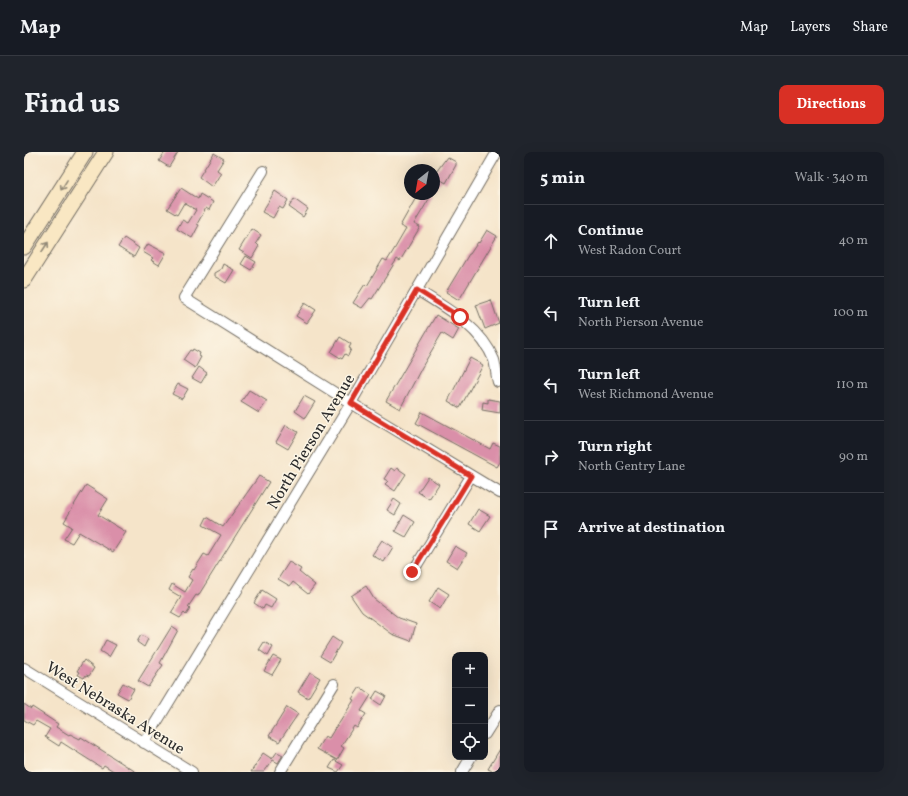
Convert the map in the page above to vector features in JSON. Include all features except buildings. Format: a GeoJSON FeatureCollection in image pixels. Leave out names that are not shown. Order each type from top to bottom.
{"type":"FeatureCollection","features":[{"type":"Feature","properties":{"kind":"main road"},"geometry":{"type":"LineString","coordinates":[[24,247],[85,152]]}},
{"type":"Feature","properties":{"kind":"main road"},"geometry":{"type":"LineString","coordinates":[[24,280],[106,152]]}},
{"type":"Feature","properties":{"kind":"street","name":"North Pierson Avenue"},"geometry":{"type":"LineString","coordinates":[[144,743],[351,403],[497,152]]}},
{"type":"Feature","properties":{"kind":"street"},"geometry":{"type":"LineString","coordinates":[[263,171],[184,298],[351,403],[500,493]]}},
{"type":"Feature","properties":{"kind":"street"},"geometry":{"type":"LineString","coordinates":[[417,290],[460,317],[482,340],[494,360],[498,382]]}},
{"type":"Feature","properties":{"kind":"street"},"geometry":{"type":"LineString","coordinates":[[412,572],[471,476]]}},
{"type":"Feature","properties":{"kind":"street","name":"West Nebraska Avenue"},"geometry":{"type":"LineString","coordinates":[[24,668],[192,772]]}},
{"type":"Feature","properties":{"kind":"street"},"geometry":{"type":"LineString","coordinates":[[280,772],[334,684]]}},
{"type":"Feature","properties":{"kind":"street"},"geometry":{"type":"LineString","coordinates":[[488,729],[500,710]]}},
{"type":"Feature","properties":{"kind":"street"},"geometry":{"type":"LineString","coordinates":[[462,772],[469,760]]}},
{"type":"Feature","properties":{"kind":"route"},"geometry":{"type":"LineString","coordinates":[[412,572],[471,476],[351,403],[417,290],[460,317]]}}]}
